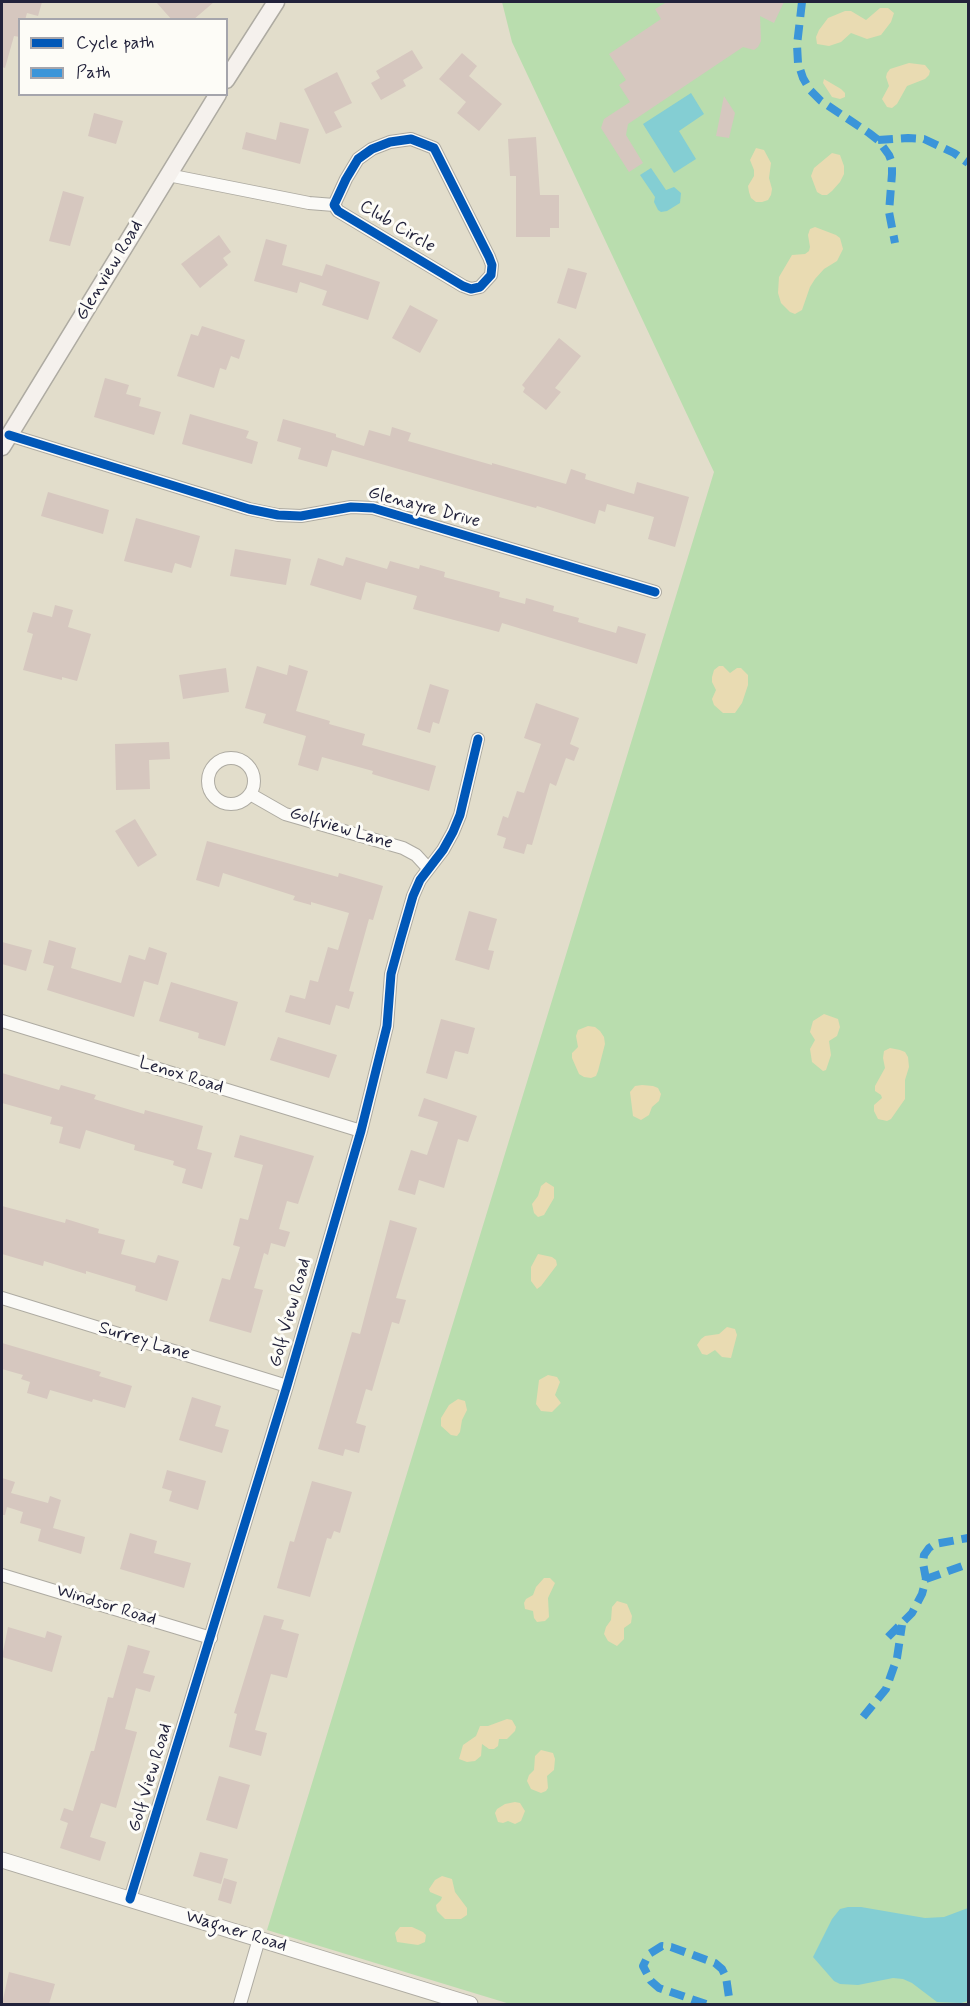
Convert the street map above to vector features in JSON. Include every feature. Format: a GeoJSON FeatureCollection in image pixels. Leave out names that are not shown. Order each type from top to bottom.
{"type":"FeatureCollection","features":[{"type":"Feature","properties":{"kind":"main road"},"geometry":{"type":"LineString","coordinates":[[228,77],[273,3]]}},
{"type":"Feature","properties":{"kind":"main road","name":"Glenview Road"},"geometry":{"type":"LineString","coordinates":[[5,441],[217,96]]}},
{"type":"Feature","properties":{"kind":"street","name":"Club Circle"},"geometry":{"type":"LineString","coordinates":[[411,139],[423,142],[434,148],[444,164],[489,257],[492,265],[491,275],[480,287],[471,289],[463,286],[338,211],[334,205],[358,159],[372,149],[390,142],[411,139]]}},
{"type":"Feature","properties":{"kind":"street","name":"Club Circle"},"geometry":{"type":"LineString","coordinates":[[168,175],[309,203],[334,205]]}},
{"type":"Feature","properties":{"kind":"street","name":"Glenayre Drive"},"geometry":{"type":"LineString","coordinates":[[5,441],[278,515],[301,516],[351,507],[373,508],[655,592]]}},
{"type":"Feature","properties":{"kind":"street","name":"Golf View Road"},"geometry":{"type":"LineString","coordinates":[[130,1899],[287,1386],[361,1131],[387,1026],[391,974],[413,896],[428,868],[443,850],[453,832],[478,739]]}},
{"type":"Feature","properties":{"kind":"street","name":"Golfview Lane"},"geometry":{"type":"LineString","coordinates":[[250,794],[285,814],[403,848],[416,855],[428,868]]}},
{"type":"Feature","properties":{"kind":"street","name":"Lenox Road"},"geometry":{"type":"LineString","coordinates":[[2,1021],[361,1131]]}},
{"type":"Feature","properties":{"kind":"street","name":"Surrey Lane"},"geometry":{"type":"LineString","coordinates":[[2,1298],[287,1386]]}},
{"type":"Feature","properties":{"kind":"street","name":"Windsor Road"},"geometry":{"type":"LineString","coordinates":[[2,1575],[211,1638]]}},
{"type":"Feature","properties":{"kind":"street","name":"Wagner Road"},"geometry":{"type":"LineString","coordinates":[[2,1860],[470,2004]]}},
{"type":"Feature","properties":{"kind":"street"},"geometry":{"type":"LineString","coordinates":[[240,2004],[259,1939]]}},
{"type":"Feature","properties":{"kind":"green space"},"geometry":{"type":"Polygon","coordinates":[[[502,2],[968,2],[968,2004],[510,2004],[267,1930],[714,472],[512,42],[502,2]]]}},
{"type":"Feature","properties":{"kind":"sand"},"geometry":{"type":"Polygon","coordinates":[[[880,8],[888,8],[894,13],[891,22],[881,35],[867,39],[851,33],[841,42],[829,46],[817,44],[816,37],[828,18],[851,11],[866,20],[880,8]]]}},
{"type":"Feature","properties":{"kind":"sand"},"geometry":{"type":"Polygon","coordinates":[[[909,63],[925,65],[930,71],[929,75],[907,86],[897,104],[892,108],[887,107],[882,99],[889,86],[887,73],[890,69],[909,63]]]}},
{"type":"Feature","properties":{"kind":"sand"},"geometry":{"type":"Polygon","coordinates":[[[824,79],[841,89],[845,97],[840,99],[832,97],[823,83],[824,79]]]}},
{"type":"Feature","properties":{"kind":"sand"},"geometry":{"type":"Polygon","coordinates":[[[756,148],[764,150],[771,163],[769,178],[771,195],[768,200],[762,202],[756,202],[751,198],[748,186],[754,176],[750,160],[756,148]]]}},
{"type":"Feature","properties":{"kind":"sand"},"geometry":{"type":"Polygon","coordinates":[[[832,153],[840,155],[844,174],[832,191],[827,195],[822,195],[817,192],[811,176],[814,168],[832,153]]]}},
{"type":"Feature","properties":{"kind":"sand"},"geometry":{"type":"Polygon","coordinates":[[[815,227],[840,238],[843,249],[837,261],[824,269],[815,279],[802,310],[795,314],[781,303],[778,293],[779,277],[792,255],[805,254],[809,251],[808,235],[810,229],[815,227]]]}},
{"type":"Feature","properties":{"kind":"sand"},"geometry":{"type":"Polygon","coordinates":[[[723,666],[730,673],[741,668],[748,675],[748,685],[742,703],[735,713],[723,713],[714,705],[712,699],[716,690],[712,677],[714,670],[723,666]]]}},
{"type":"Feature","properties":{"kind":"sand"},"geometry":{"type":"Polygon","coordinates":[[[824,1014],[838,1019],[840,1027],[837,1036],[829,1041],[831,1055],[826,1070],[823,1071],[812,1062],[810,1049],[815,1040],[810,1032],[813,1021],[824,1014]]]}},
{"type":"Feature","properties":{"kind":"sand"},"geometry":{"type":"Polygon","coordinates":[[[588,1026],[600,1031],[605,1044],[596,1076],[591,1078],[579,1074],[572,1058],[572,1053],[578,1047],[576,1036],[578,1030],[588,1026]]]}},
{"type":"Feature","properties":{"kind":"sand"},"geometry":{"type":"Polygon","coordinates":[[[890,1048],[905,1052],[909,1067],[905,1080],[905,1099],[891,1119],[887,1121],[878,1119],[874,1105],[882,1098],[875,1091],[875,1086],[885,1068],[884,1051],[890,1048]]]}},
{"type":"Feature","properties":{"kind":"sand"},"geometry":{"type":"Polygon","coordinates":[[[635,1086],[658,1088],[661,1094],[649,1115],[641,1120],[633,1116],[630,1092],[635,1086]]]}},
{"type":"Feature","properties":{"kind":"sand"},"geometry":{"type":"Polygon","coordinates":[[[546,1182],[554,1187],[554,1198],[544,1215],[538,1217],[534,1213],[532,1204],[541,1186],[546,1182]]]}},
{"type":"Feature","properties":{"kind":"sand"},"geometry":{"type":"Polygon","coordinates":[[[538,1254],[552,1257],[556,1260],[557,1265],[537,1289],[531,1281],[531,1267],[538,1254]]]}},
{"type":"Feature","properties":{"kind":"sand"},"geometry":{"type":"Polygon","coordinates":[[[727,1327],[735,1329],[737,1335],[731,1358],[722,1357],[715,1350],[707,1355],[702,1354],[697,1345],[701,1339],[705,1336],[719,1334],[727,1327]]]}},
{"type":"Feature","properties":{"kind":"sand"},"geometry":{"type":"Polygon","coordinates":[[[548,1375],[557,1377],[560,1382],[555,1395],[561,1403],[552,1412],[541,1411],[536,1404],[539,1380],[548,1375]]]}},
{"type":"Feature","properties":{"kind":"sand"},"geometry":{"type":"Polygon","coordinates":[[[458,1399],[465,1401],[467,1410],[457,1436],[451,1435],[441,1426],[441,1418],[449,1405],[458,1399]]]}},
{"type":"Feature","properties":{"kind":"sand"},"geometry":{"type":"Polygon","coordinates":[[[544,1578],[550,1578],[555,1583],[548,1598],[549,1617],[545,1621],[537,1622],[533,1611],[525,1609],[524,1603],[533,1595],[536,1587],[544,1578]]]}},
{"type":"Feature","properties":{"kind":"sand"},"geometry":{"type":"Polygon","coordinates":[[[617,1601],[627,1604],[632,1616],[631,1623],[624,1628],[624,1639],[617,1646],[608,1641],[604,1634],[611,1620],[612,1607],[617,1601]]]}},
{"type":"Feature","properties":{"kind":"sand"},"geometry":{"type":"Polygon","coordinates":[[[507,1719],[512,1720],[516,1727],[507,1739],[499,1739],[498,1746],[494,1749],[489,1749],[482,1744],[481,1756],[475,1761],[467,1762],[459,1759],[463,1745],[476,1736],[480,1726],[488,1726],[507,1719]]]}},
{"type":"Feature","properties":{"kind":"sand"},"geometry":{"type":"Polygon","coordinates":[[[541,1750],[553,1753],[555,1759],[554,1770],[547,1776],[548,1788],[541,1793],[531,1789],[527,1781],[534,1770],[535,1756],[541,1750]]]}},
{"type":"Feature","properties":{"kind":"sand"},"geometry":{"type":"Polygon","coordinates":[[[515,1802],[520,1803],[525,1811],[521,1821],[515,1824],[508,1821],[498,1822],[495,1813],[497,1809],[515,1802]]]}},
{"type":"Feature","properties":{"kind":"sand"},"geometry":{"type":"Polygon","coordinates":[[[442,1876],[452,1879],[455,1892],[467,1908],[467,1915],[461,1919],[445,1919],[437,1911],[436,1905],[442,1897],[430,1892],[429,1889],[435,1880],[442,1876]]]}},
{"type":"Feature","properties":{"kind":"sand"},"geometry":{"type":"Polygon","coordinates":[[[400,1927],[412,1927],[423,1932],[426,1935],[425,1942],[418,1945],[397,1942],[395,1933],[400,1927]]]}},
{"type":"Feature","properties":{"kind":"water"},"geometry":{"type":"Polygon","coordinates":[[[691,93],[704,114],[679,131],[696,159],[674,173],[643,124],[691,93]]]}},
{"type":"Feature","properties":{"kind":"water"},"geometry":{"type":"Polygon","coordinates":[[[651,168],[666,190],[674,187],[681,193],[680,203],[667,211],[658,210],[654,202],[655,197],[640,175],[651,168]]]}},
{"type":"Feature","properties":{"kind":"water"},"geometry":{"type":"Polygon","coordinates":[[[861,1907],[925,1918],[944,1917],[968,1908],[968,2001],[937,2002],[903,1979],[893,1978],[858,1985],[840,1984],[834,1981],[813,1957],[832,1919],[840,1909],[861,1907]]]}},
{"type":"Feature","properties":{"kind":"building"},"geometry":{"type":"Polygon","coordinates":[[[2,2],[42,2],[38,16],[27,13],[26,18],[18,18],[18,37],[14,36],[5,68],[2,67],[2,2]]]}},
{"type":"Feature","properties":{"kind":"building"},"geometry":{"type":"Polygon","coordinates":[[[156,2],[214,2],[195,18],[170,18],[156,2]]]}},
{"type":"Feature","properties":{"kind":"building"},"geometry":{"type":"Polygon","coordinates":[[[667,2],[784,2],[774,23],[760,16],[761,41],[758,47],[754,50],[743,47],[628,124],[626,135],[643,163],[629,172],[601,128],[604,119],[630,102],[619,85],[626,80],[609,54],[661,19],[655,9],[667,2]]]}},
{"type":"Feature","properties":{"kind":"building"},"geometry":{"type":"Polygon","coordinates":[[[412,50],[423,68],[403,80],[406,86],[381,100],[371,83],[380,78],[376,71],[412,50]]]}},
{"type":"Feature","properties":{"kind":"building"},"geometry":{"type":"Polygon","coordinates":[[[462,53],[477,66],[469,76],[502,104],[479,131],[457,113],[466,102],[439,79],[462,53]]]}},
{"type":"Feature","properties":{"kind":"building"},"geometry":{"type":"Polygon","coordinates":[[[337,72],[352,103],[334,112],[342,127],[326,134],[304,89],[337,72]]]}},
{"type":"Feature","properties":{"kind":"building"},"geometry":{"type":"Polygon","coordinates":[[[724,96],[735,113],[729,138],[716,136],[724,96]]]}},
{"type":"Feature","properties":{"kind":"building"},"geometry":{"type":"Polygon","coordinates":[[[94,113],[123,121],[116,144],[88,136],[94,113]]]}},
{"type":"Feature","properties":{"kind":"building"},"geometry":{"type":"Polygon","coordinates":[[[280,122],[309,129],[300,164],[242,149],[246,132],[276,140],[280,122]]]}},
{"type":"Feature","properties":{"kind":"building"},"geometry":{"type":"Polygon","coordinates":[[[536,137],[540,195],[559,195],[559,228],[550,228],[550,237],[516,237],[516,176],[510,176],[508,139],[536,137]]]}},
{"type":"Feature","properties":{"kind":"building"},"geometry":{"type":"Polygon","coordinates":[[[63,191],[84,197],[70,246],[49,241],[63,191]]]}},
{"type":"Feature","properties":{"kind":"building"},"geometry":{"type":"Polygon","coordinates":[[[219,235],[231,252],[223,258],[228,265],[200,288],[181,264],[219,235]]]}},
{"type":"Feature","properties":{"kind":"building"},"geometry":{"type":"Polygon","coordinates":[[[266,239],[287,245],[282,265],[322,276],[326,264],[380,282],[368,320],[322,305],[327,291],[300,282],[297,293],[254,281],[266,239]]]}},
{"type":"Feature","properties":{"kind":"building"},"geometry":{"type":"Polygon","coordinates":[[[568,268],[587,273],[576,309],[557,303],[568,268]]]}},
{"type":"Feature","properties":{"kind":"building"},"geometry":{"type":"Polygon","coordinates":[[[410,305],[438,320],[420,353],[392,338],[410,305]]]}},
{"type":"Feature","properties":{"kind":"building"},"geometry":{"type":"Polygon","coordinates":[[[202,326],[245,340],[239,359],[231,356],[226,370],[220,368],[214,388],[177,376],[191,334],[198,336],[202,326]]]}},
{"type":"Feature","properties":{"kind":"building"},"geometry":{"type":"Polygon","coordinates":[[[559,338],[581,356],[555,388],[561,392],[546,410],[523,392],[525,388],[522,385],[559,338]]]}},
{"type":"Feature","properties":{"kind":"building"},"geometry":{"type":"Polygon","coordinates":[[[105,378],[129,385],[126,394],[141,398],[139,406],[161,412],[154,435],[94,417],[105,378]]]}},
{"type":"Feature","properties":{"kind":"building"},"geometry":{"type":"Polygon","coordinates":[[[190,414],[249,431],[246,438],[258,442],[252,464],[182,444],[190,414]]]}},
{"type":"Feature","properties":{"kind":"building"},"geometry":{"type":"Polygon","coordinates":[[[283,419],[336,434],[336,437],[364,446],[369,430],[390,436],[392,427],[411,433],[408,441],[566,484],[571,469],[586,474],[585,479],[634,494],[637,482],[689,497],[675,547],[648,539],[654,517],[607,504],[605,512],[599,510],[595,524],[332,450],[327,467],[298,459],[301,448],[277,441],[283,419]]]}},
{"type":"Feature","properties":{"kind":"building"},"geometry":{"type":"Polygon","coordinates":[[[48,492],[109,510],[103,534],[41,516],[48,492]]]}},
{"type":"Feature","properties":{"kind":"building"},"geometry":{"type":"Polygon","coordinates":[[[136,518],[200,536],[191,568],[175,563],[172,573],[124,561],[136,518]]]}},
{"type":"Feature","properties":{"kind":"building"},"geometry":{"type":"Polygon","coordinates":[[[235,549],[291,559],[286,585],[230,576],[235,549]]]}},
{"type":"Feature","properties":{"kind":"building"},"geometry":{"type":"Polygon","coordinates":[[[346,557],[387,569],[390,561],[419,569],[420,565],[445,572],[444,577],[500,592],[499,597],[525,604],[526,598],[554,606],[553,611],[579,618],[578,622],[616,633],[618,626],[646,634],[637,664],[502,623],[499,632],[413,609],[417,596],[366,582],[361,600],[310,585],[318,558],[343,566],[346,557]]]}},
{"type":"Feature","properties":{"kind":"building"},"geometry":{"type":"Polygon","coordinates":[[[55,605],[73,610],[68,627],[91,634],[77,681],[62,677],[62,680],[23,670],[33,634],[27,632],[33,612],[52,617],[55,605]]]}},
{"type":"Feature","properties":{"kind":"building"},"geometry":{"type":"Polygon","coordinates":[[[289,665],[308,671],[296,711],[330,721],[329,724],[365,734],[362,745],[436,766],[429,791],[372,774],[373,771],[322,757],[318,771],[298,765],[306,736],[263,723],[266,714],[245,708],[257,666],[287,675],[289,665]]]}},
{"type":"Feature","properties":{"kind":"building"},"geometry":{"type":"Polygon","coordinates":[[[226,668],[229,692],[183,699],[179,675],[226,668]]]}},
{"type":"Feature","properties":{"kind":"building"},"geometry":{"type":"Polygon","coordinates":[[[430,684],[449,690],[439,724],[433,722],[430,733],[417,729],[430,684]]]}},
{"type":"Feature","properties":{"kind":"building"},"geometry":{"type":"Polygon","coordinates":[[[536,703],[579,718],[570,744],[579,748],[574,761],[566,758],[556,786],[550,783],[532,845],[527,844],[524,854],[503,848],[506,838],[497,835],[503,816],[508,818],[517,791],[524,793],[541,744],[524,738],[536,703]]]}},
{"type":"Feature","properties":{"kind":"building"},"geometry":{"type":"Polygon","coordinates":[[[169,742],[170,759],[149,760],[150,789],[116,790],[115,744],[169,742]]]}},
{"type":"Feature","properties":{"kind":"building"},"geometry":{"type":"Polygon","coordinates":[[[135,819],[157,855],[138,867],[115,831],[135,819]]]}},
{"type":"Feature","properties":{"kind":"building"},"geometry":{"type":"Polygon","coordinates":[[[207,841],[338,877],[339,873],[383,886],[373,920],[369,919],[349,991],[354,992],[349,1009],[336,1005],[330,1025],[285,1012],[290,995],[305,999],[310,980],[318,982],[328,947],[338,950],[349,913],[311,902],[311,905],[293,900],[295,896],[223,873],[219,887],[196,880],[207,841]]]}},
{"type":"Feature","properties":{"kind":"building"},"geometry":{"type":"Polygon","coordinates":[[[469,911],[497,919],[488,950],[494,951],[489,970],[455,960],[469,911]]]}},
{"type":"Feature","properties":{"kind":"building"},"geometry":{"type":"Polygon","coordinates":[[[49,940],[76,948],[71,968],[121,983],[129,955],[145,960],[149,947],[167,953],[158,985],[144,981],[134,1017],[47,990],[54,966],[43,963],[49,940]]]}},
{"type":"Feature","properties":{"kind":"building"},"geometry":{"type":"Polygon","coordinates":[[[2,942],[32,950],[26,971],[2,964],[2,942]]]}},
{"type":"Feature","properties":{"kind":"building"},"geometry":{"type":"Polygon","coordinates":[[[171,982],[238,1002],[225,1046],[198,1038],[199,1033],[159,1021],[171,982]]]}},
{"type":"Feature","properties":{"kind":"building"},"geometry":{"type":"Polygon","coordinates":[[[441,1019],[475,1028],[468,1054],[455,1051],[447,1079],[426,1073],[441,1019]]]}},
{"type":"Feature","properties":{"kind":"building"},"geometry":{"type":"Polygon","coordinates":[[[278,1037],[337,1055],[329,1078],[270,1060],[278,1037]]]}},
{"type":"Feature","properties":{"kind":"building"},"geometry":{"type":"Polygon","coordinates":[[[2,1073],[59,1090],[61,1085],[96,1095],[94,1099],[144,1114],[145,1110],[203,1126],[197,1149],[212,1153],[202,1189],[182,1183],[186,1169],[173,1165],[174,1161],[134,1150],[135,1145],[86,1130],[80,1149],[59,1143],[63,1127],[50,1124],[52,1117],[2,1103],[2,1073]]]}},
{"type":"Feature","properties":{"kind":"building"},"geometry":{"type":"Polygon","coordinates":[[[424,1098],[477,1116],[468,1142],[458,1139],[444,1188],[419,1180],[415,1195],[398,1190],[411,1150],[427,1155],[438,1122],[418,1116],[424,1098]]]}},
{"type":"Feature","properties":{"kind":"building"},"geometry":{"type":"Polygon","coordinates":[[[240,1135],[314,1156],[298,1204],[287,1201],[279,1229],[290,1232],[285,1247],[271,1243],[268,1255],[264,1253],[254,1288],[263,1290],[251,1333],[209,1321],[222,1278],[230,1280],[240,1247],[233,1245],[240,1218],[248,1220],[263,1165],[234,1157],[240,1135]]]}},
{"type":"Feature","properties":{"kind":"building"},"geometry":{"type":"Polygon","coordinates":[[[2,1206],[65,1223],[66,1219],[99,1229],[98,1233],[125,1240],[121,1254],[155,1263],[158,1255],[179,1261],[167,1301],[135,1291],[136,1286],[86,1271],[86,1274],[44,1261],[43,1266],[2,1254],[2,1206]]]}},
{"type":"Feature","properties":{"kind":"building"},"geometry":{"type":"Polygon","coordinates":[[[390,1220],[417,1228],[396,1298],[406,1300],[399,1324],[392,1322],[372,1391],[366,1389],[356,1423],[366,1426],[359,1453],[345,1449],[343,1456],[318,1449],[352,1332],[360,1334],[390,1220]]]}},
{"type":"Feature","properties":{"kind":"building"},"geometry":{"type":"Polygon","coordinates":[[[2,1343],[101,1372],[99,1376],[132,1386],[125,1408],[93,1399],[92,1402],[50,1390],[47,1399],[27,1393],[30,1382],[21,1379],[23,1375],[2,1369],[2,1343]]]}},
{"type":"Feature","properties":{"kind":"building"},"geometry":{"type":"Polygon","coordinates":[[[192,1397],[221,1406],[215,1426],[229,1430],[222,1453],[179,1440],[192,1397]]]}},
{"type":"Feature","properties":{"kind":"building"},"geometry":{"type":"Polygon","coordinates":[[[167,1470],[206,1481],[198,1510],[169,1501],[172,1491],[162,1488],[167,1470]]]}},
{"type":"Feature","properties":{"kind":"building"},"geometry":{"type":"Polygon","coordinates":[[[2,1478],[15,1482],[11,1493],[48,1503],[50,1496],[61,1500],[53,1528],[85,1537],[81,1554],[38,1541],[41,1529],[20,1523],[23,1512],[7,1507],[5,1515],[2,1515],[2,1478]]]}},
{"type":"Feature","properties":{"kind":"building"},"geometry":{"type":"Polygon","coordinates":[[[312,1481],[352,1492],[340,1533],[334,1531],[331,1539],[327,1538],[310,1597],[277,1588],[290,1541],[294,1542],[312,1481]]]}},
{"type":"Feature","properties":{"kind":"building"},"geometry":{"type":"Polygon","coordinates":[[[130,1533],[157,1541],[154,1553],[191,1563],[184,1588],[120,1569],[130,1533]]]}},
{"type":"Feature","properties":{"kind":"building"},"geometry":{"type":"Polygon","coordinates":[[[264,1615],[284,1620],[281,1629],[299,1634],[287,1678],[271,1674],[255,1730],[267,1733],[261,1756],[229,1747],[237,1714],[234,1713],[264,1615]]]}},
{"type":"Feature","properties":{"kind":"building"},"geometry":{"type":"Polygon","coordinates":[[[8,1627],[45,1638],[47,1631],[62,1636],[52,1672],[2,1657],[8,1627]]]}},
{"type":"Feature","properties":{"kind":"building"},"geometry":{"type":"Polygon","coordinates":[[[128,1645],[150,1651],[143,1673],[155,1676],[150,1692],[136,1688],[125,1729],[137,1732],[116,1808],[101,1803],[90,1837],[106,1842],[100,1861],[60,1848],[68,1823],[60,1820],[64,1808],[73,1811],[91,1751],[94,1751],[108,1697],[113,1698],[128,1645]]]}},
{"type":"Feature","properties":{"kind":"building"},"geometry":{"type":"Polygon","coordinates":[[[219,1776],[250,1785],[237,1829],[206,1820],[219,1776]]]}},
{"type":"Feature","properties":{"kind":"building"},"geometry":{"type":"Polygon","coordinates":[[[200,1852],[228,1859],[221,1884],[193,1876],[200,1852]]]}},
{"type":"Feature","properties":{"kind":"building"},"geometry":{"type":"Polygon","coordinates":[[[224,1878],[237,1882],[231,1904],[218,1900],[224,1878]]]}},
{"type":"Feature","properties":{"kind":"building"},"geometry":{"type":"Polygon","coordinates":[[[9,1972],[55,1984],[49,2004],[2,2004],[9,1972]]]}},
{"type":"Feature","properties":{"kind":"marked path"},"geometry":{"type":"LineString","coordinates":[[802,2],[797,45],[798,63],[803,78],[810,90],[821,101],[878,140],[889,155],[892,163],[889,212],[895,243]]}},
{"type":"Feature","properties":{"kind":"marked path"},"geometry":{"type":"LineString","coordinates":[[878,140],[924,139],[954,153],[968,163]]}},
{"type":"Feature","properties":{"kind":"marked path"},"geometry":{"type":"LineString","coordinates":[[888,1637],[912,1613],[922,1594],[926,1579],[924,1555],[929,1548],[935,1544],[968,1538]]}},
{"type":"Feature","properties":{"kind":"marked path"},"geometry":{"type":"LineString","coordinates":[[926,1579],[968,1564]]}},
{"type":"Feature","properties":{"kind":"marked path"},"geometry":{"type":"LineString","coordinates":[[863,1717],[886,1689],[897,1658],[902,1625]]}},
{"type":"Feature","properties":{"kind":"marked path"},"geometry":{"type":"LineString","coordinates":[[706,2004],[659,1988],[651,1981],[643,1966],[649,1954],[662,1946],[671,1947],[715,1963],[726,1977],[730,2004]]}},
{"type":"Feature","properties":{"kind":"cycle path"},"geometry":{"type":"LineString","coordinates":[[411,139],[434,148],[489,257],[492,265],[491,275],[480,287],[471,289],[463,286],[338,211],[334,205],[358,159],[372,149],[390,142],[411,139]]}},
{"type":"Feature","properties":{"kind":"cycle path"},"geometry":{"type":"LineString","coordinates":[[9,435],[249,509],[278,515],[301,516],[351,507],[373,508],[655,592]]}},
{"type":"Feature","properties":{"kind":"cycle path"},"geometry":{"type":"LineString","coordinates":[[130,1899],[287,1386],[361,1131],[387,1026],[391,974],[413,896],[420,880],[443,850],[453,832],[460,815],[478,739]]}}]}
